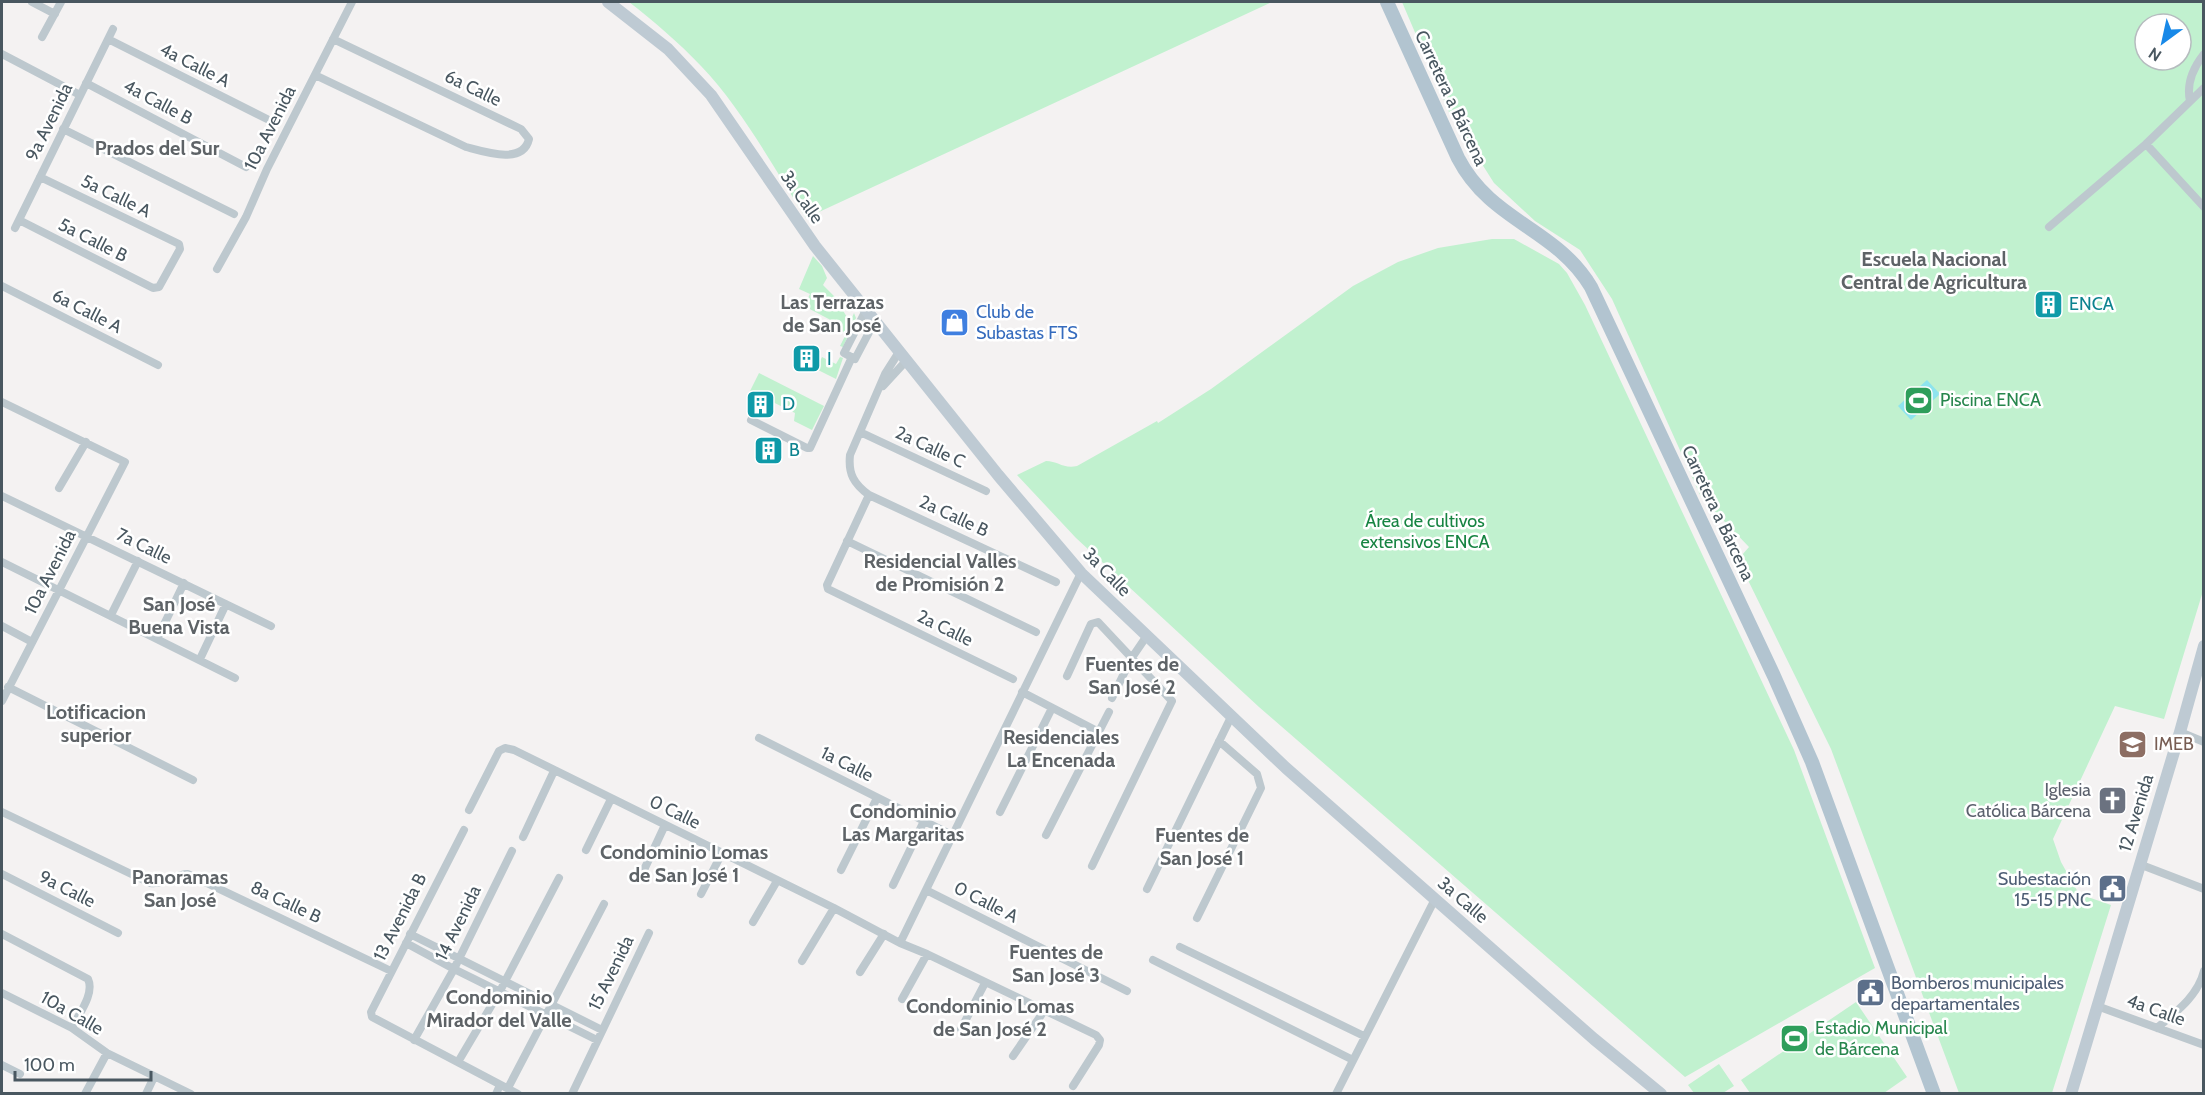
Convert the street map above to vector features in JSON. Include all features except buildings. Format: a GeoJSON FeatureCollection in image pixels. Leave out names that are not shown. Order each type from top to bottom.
{"type":"FeatureCollection","features":[{"type":"Feature","properties":{"kind":"main road","name":"3a Calle"},"geometry":{"type":"LineString","coordinates":[[608,2],[668,49],[692,72],[720,108],[813,244],[998,475],[1081,573],[1286,768],[1609,1052],[1661,1094]]}},
{"type":"Feature","properties":{"kind":"main road","name":"Carretera a Bárcena"},"geometry":{"type":"LineString","coordinates":[[1388,2],[1470,180],[1496,206],[1568,256],[1591,287],[1774,676],[1812,762],[1934,1094]]}},
{"type":"Feature","properties":{"kind":"main road","name":"12 Avenida"},"geometry":{"type":"LineString","coordinates":[[2071,1094],[2204,646]]}},
{"type":"Feature","properties":{"kind":"street"},"geometry":{"type":"LineString","coordinates":[[32,2],[55,14]]}},
{"type":"Feature","properties":{"kind":"street"},"geometry":{"type":"LineString","coordinates":[[42,37],[61,2]]}},
{"type":"Feature","properties":{"kind":"street","name":"10a Avenida"},"geometry":{"type":"LineString","coordinates":[[217,269],[246,217],[267,170],[352,2]]}},
{"type":"Feature","properties":{"kind":"street","name":"9a Avenida"},"geometry":{"type":"LineString","coordinates":[[17,224],[113,29]]}},
{"type":"Feature","properties":{"kind":"street","name":"4a Calle A"},"geometry":{"type":"LineString","coordinates":[[108,39],[267,119]]}},
{"type":"Feature","properties":{"kind":"street","name":"6a Calle"},"geometry":{"type":"LineString","coordinates":[[315,75],[466,147],[487,152],[514,154],[522,153],[526,148],[529,139],[521,129],[333,39]]}},
{"type":"Feature","properties":{"kind":"street"},"geometry":{"type":"LineString","coordinates":[[2,54],[80,95]]}},
{"type":"Feature","properties":{"kind":"street"},"geometry":{"type":"LineString","coordinates":[[2190,101],[2189,82],[2193,70],[2204,54]]}},
{"type":"Feature","properties":{"kind":"street","name":"4a Calle B"},"geometry":{"type":"LineString","coordinates":[[86,83],[246,167]]}},
{"type":"Feature","properties":{"kind":"street"},"geometry":{"type":"LineString","coordinates":[[2049,227],[2146,144],[2204,88]]}},
{"type":"Feature","properties":{"kind":"street"},"geometry":{"type":"LineString","coordinates":[[63,129],[234,214]]}},
{"type":"Feature","properties":{"kind":"street"},"geometry":{"type":"LineString","coordinates":[[2146,144],[2204,207]]}},
{"type":"Feature","properties":{"kind":"street","name":"5a Calle A"},"geometry":{"type":"LineString","coordinates":[[40,177],[179,244],[180,249],[159,287],[153,288]]}},
{"type":"Feature","properties":{"kind":"street","name":"5a Calle B"},"geometry":{"type":"LineString","coordinates":[[17,224],[153,288]]}},
{"type":"Feature","properties":{"kind":"street","name":"6a Calle A"},"geometry":{"type":"LineString","coordinates":[[2,286],[158,365]]}},
{"type":"Feature","properties":{"kind":"street"},"geometry":{"type":"LineString","coordinates":[[751,420],[810,448],[850,356],[866,310]]}},
{"type":"Feature","properties":{"kind":"street"},"geometry":{"type":"LineString","coordinates":[[850,356],[875,321]]}},
{"type":"Feature","properties":{"kind":"street"},"geometry":{"type":"LineString","coordinates":[[903,356],[878,391],[850,455],[848,466],[851,476],[858,487],[869,495],[847,542],[1036,632]]}},
{"type":"Feature","properties":{"kind":"street"},"geometry":{"type":"LineString","coordinates":[[2,402],[86,442],[59,488]]}},
{"type":"Feature","properties":{"kind":"street","name":"2a Calle C"},"geometry":{"type":"LineString","coordinates":[[860,432],[986,490]]}},
{"type":"Feature","properties":{"kind":"street","name":"10a Avenida"},"geometry":{"type":"LineString","coordinates":[[2,701],[124,467],[125,462],[122,459],[86,442]]}},
{"type":"Feature","properties":{"kind":"street","name":"2a Calle B"},"geometry":{"type":"LineString","coordinates":[[869,495],[1056,582]]}},
{"type":"Feature","properties":{"kind":"street","name":"7a Calle"},"geometry":{"type":"LineString","coordinates":[[2,496],[271,626]]}},
{"type":"Feature","properties":{"kind":"street","name":"2a Calle"},"geometry":{"type":"LineString","coordinates":[[847,542],[827,585],[828,589],[1013,679]]}},
{"type":"Feature","properties":{"kind":"street"},"geometry":{"type":"LineString","coordinates":[[2,561],[235,678]]}},
{"type":"Feature","properties":{"kind":"street"},"geometry":{"type":"LineString","coordinates":[[111,615],[138,561]]}},
{"type":"Feature","properties":{"kind":"street"},"geometry":{"type":"LineString","coordinates":[[900,944],[1081,573]]}},
{"type":"Feature","properties":{"kind":"street"},"geometry":{"type":"LineString","coordinates":[[157,639],[184,583]]}},
{"type":"Feature","properties":{"kind":"street"},"geometry":{"type":"LineString","coordinates":[[200,659],[226,604]]}},
{"type":"Feature","properties":{"kind":"street"},"geometry":{"type":"LineString","coordinates":[[1066,676],[1090,624],[1098,622],[1172,701],[1092,866]]}},
{"type":"Feature","properties":{"kind":"street"},"geometry":{"type":"LineString","coordinates":[[2,626],[32,642]]}},
{"type":"Feature","properties":{"kind":"street"},"geometry":{"type":"LineString","coordinates":[[1112,698],[1131,659],[1146,637]]}},
{"type":"Feature","properties":{"kind":"street"},"geometry":{"type":"LineString","coordinates":[[8,687],[193,780]]}},
{"type":"Feature","properties":{"kind":"street"},"geometry":{"type":"LineString","coordinates":[[1022,692],[1098,732]]}},
{"type":"Feature","properties":{"kind":"street"},"geometry":{"type":"LineString","coordinates":[[1000,812],[1052,708]]}},
{"type":"Feature","properties":{"kind":"street"},"geometry":{"type":"LineString","coordinates":[[1046,835],[1109,712]]}},
{"type":"Feature","properties":{"kind":"street"},"geometry":{"type":"LineString","coordinates":[[1147,889],[1231,717]]}},
{"type":"Feature","properties":{"kind":"street"},"geometry":{"type":"LineString","coordinates":[[2180,732],[2204,742]]}},
{"type":"Feature","properties":{"kind":"street","name":"1a Calle"},"geometry":{"type":"LineString","coordinates":[[759,738],[952,835]]}},
{"type":"Feature","properties":{"kind":"street"},"geometry":{"type":"LineString","coordinates":[[1197,918],[1261,788],[1257,774],[1219,741]]}},
{"type":"Feature","properties":{"kind":"street","name":"0 Calle"},"geometry":{"type":"LineString","coordinates":[[468,810],[499,751],[505,748],[514,750],[834,908],[900,944],[927,954],[1096,1035],[1100,1040],[1099,1045],[1073,1086]]}},
{"type":"Feature","properties":{"kind":"street"},"geometry":{"type":"LineString","coordinates":[[523,837],[554,771]]}},
{"type":"Feature","properties":{"kind":"street"},"geometry":{"type":"LineString","coordinates":[[842,870],[877,798]]}},
{"type":"Feature","properties":{"kind":"street"},"geometry":{"type":"LineString","coordinates":[[586,850],[611,799]]}},
{"type":"Feature","properties":{"kind":"street","name":"8a Calle B"},"geometry":{"type":"LineString","coordinates":[[2,812],[150,883],[161,884],[180,874],[188,874],[391,971]]}},
{"type":"Feature","properties":{"kind":"street"},"geometry":{"type":"LineString","coordinates":[[893,885],[924,821]]}},
{"type":"Feature","properties":{"kind":"street"},"geometry":{"type":"LineString","coordinates":[[643,872],[665,825]]}},
{"type":"Feature","properties":{"kind":"street","name":"13 Avenida B"},"geometry":{"type":"LineString","coordinates":[[414,1040],[374,1020],[371,1012],[464,830]]}},
{"type":"Feature","properties":{"kind":"street","name":"14 Avenida"},"geometry":{"type":"LineString","coordinates":[[414,1040],[454,969],[512,851]]}},
{"type":"Feature","properties":{"kind":"street"},"geometry":{"type":"LineString","coordinates":[[701,894],[722,853]]}},
{"type":"Feature","properties":{"kind":"street"},"geometry":{"type":"LineString","coordinates":[[2139,864],[2204,889]]}},
{"type":"Feature","properties":{"kind":"street","name":"9a Calle"},"geometry":{"type":"LineString","coordinates":[[2,874],[118,933]]}},
{"type":"Feature","properties":{"kind":"street"},"geometry":{"type":"LineString","coordinates":[[458,1062],[505,982],[559,878]]}},
{"type":"Feature","properties":{"kind":"street"},"geometry":{"type":"LineString","coordinates":[[753,922],[777,881]]}},
{"type":"Feature","properties":{"kind":"street","name":"0 Calle A"},"geometry":{"type":"LineString","coordinates":[[926,890],[1127,991]]}},
{"type":"Feature","properties":{"kind":"street"},"geometry":{"type":"LineString","coordinates":[[1336,1093],[1435,899]]}},
{"type":"Feature","properties":{"kind":"street"},"geometry":{"type":"LineString","coordinates":[[501,1089],[547,1014],[604,904]]}},
{"type":"Feature","properties":{"kind":"street"},"geometry":{"type":"LineString","coordinates":[[802,961],[834,908]]}},
{"type":"Feature","properties":{"kind":"street","name":"15 Avenida"},"geometry":{"type":"LineString","coordinates":[[572,1094],[650,933]]}},
{"type":"Feature","properties":{"kind":"street"},"geometry":{"type":"LineString","coordinates":[[2,934],[88,979],[91,985],[89,993],[72,1028]]}},
{"type":"Feature","properties":{"kind":"street"},"geometry":{"type":"LineString","coordinates":[[860,972],[884,934]]}},
{"type":"Feature","properties":{"kind":"street"},"geometry":{"type":"LineString","coordinates":[[408,938],[458,958],[602,1030]]}},
{"type":"Feature","properties":{"kind":"street"},"geometry":{"type":"LineString","coordinates":[[408,938],[454,969],[597,1040]]}},
{"type":"Feature","properties":{"kind":"street"},"geometry":{"type":"LineString","coordinates":[[1180,948],[1364,1036]]}},
{"type":"Feature","properties":{"kind":"street"},"geometry":{"type":"LineString","coordinates":[[902,999],[927,954]]}},
{"type":"Feature","properties":{"kind":"street"},"geometry":{"type":"LineString","coordinates":[[1153,960],[1353,1060]]}},
{"type":"Feature","properties":{"kind":"street"},"geometry":{"type":"LineString","coordinates":[[2157,1028],[2191,998],[2204,971]]}},
{"type":"Feature","properties":{"kind":"street"},"geometry":{"type":"LineString","coordinates":[[961,1029],[985,983]]}},
{"type":"Feature","properties":{"kind":"street","name":"10a Calle"},"geometry":{"type":"LineString","coordinates":[[2,993],[72,1028],[107,1053],[191,1094]]}},
{"type":"Feature","properties":{"kind":"street","name":"4a Calle"},"geometry":{"type":"LineString","coordinates":[[2097,1006],[2204,1045]]}},
{"type":"Feature","properties":{"kind":"street"},"geometry":{"type":"LineString","coordinates":[[1012,1056],[1044,1011]]}},
{"type":"Feature","properties":{"kind":"street"},"geometry":{"type":"LineString","coordinates":[[414,1040],[458,1062],[501,1089],[518,1094]]}},
{"type":"Feature","properties":{"kind":"street"},"geometry":{"type":"LineString","coordinates":[[85,1094],[107,1053]]}},
{"type":"Feature","properties":{"kind":"street"},"geometry":{"type":"LineString","coordinates":[[2,1065],[20,1074]]}},
{"type":"Feature","properties":{"kind":"street"},"geometry":{"type":"LineString","coordinates":[[146,1094],[154,1077]]}},
{"type":"Feature","properties":{"kind":"green space"},"geometry":{"type":"Polygon","coordinates":[[[629,2],[1272,2],[806,218],[757,139],[716,83],[675,41],[629,2]]]}},
{"type":"Feature","properties":{"kind":"green space"},"geometry":{"type":"Polygon","coordinates":[[[1402,2],[2203,2],[2203,591],[2164,719],[2115,706],[2053,839],[2061,862],[2079,894],[2111,905],[2052,1093],[1959,1093],[1831,749],[1744,572],[1742,555],[1749,547],[1701,497],[1612,299],[1580,250],[1535,221],[1494,183],[1449,112],[1402,2]]]}},
{"type":"Feature","properties":{"kind":"green space","name":"Área de cultivos extensivos ENCA"},"geometry":{"type":"Polygon","coordinates":[[[1492,239],[1514,239],[1559,264],[1567,273],[1585,305],[1794,750],[1875,968],[1685,1077],[1259,707],[1076,538],[1017,475],[1046,461],[1077,466],[1157,421],[1158,423],[1211,389],[1353,286],[1398,262],[1438,248],[1492,239]]]}},
{"type":"Feature","properties":{"kind":"green space"},"geometry":{"type":"Polygon","coordinates":[[[813,256],[822,266],[827,278],[823,285],[835,297],[848,319],[851,320],[854,313],[856,318],[843,347],[840,346],[846,334],[840,330],[842,326],[804,306],[810,294],[799,289],[813,256]]]}},
{"type":"Feature","properties":{"kind":"green space"},"geometry":{"type":"Polygon","coordinates":[[[822,357],[836,364],[840,357],[843,358],[836,379],[816,369],[822,357]]]}},
{"type":"Feature","properties":{"kind":"green space"},"geometry":{"type":"Polygon","coordinates":[[[759,373],[824,406],[812,430],[794,421],[795,413],[750,391],[759,373]]]}},
{"type":"Feature","properties":{"kind":"green space"},"geometry":{"type":"Polygon","coordinates":[[[1856,1002],[1907,1077],[1884,1093],[1750,1093],[1741,1080],[1856,1002]]]}},
{"type":"Feature","properties":{"kind":"green space"},"geometry":{"type":"Polygon","coordinates":[[[1719,1064],[1734,1086],[1723,1093],[1694,1093],[1688,1085],[1719,1064]]]}},
{"type":"Feature","properties":{"kind":"water","name":"Piscina ENCA"},"geometry":{"type":"Polygon","coordinates":[[[1927,380],[1940,394],[1911,420],[1898,406],[1927,380]]]}},
{"type":"Feature","properties":{"kind":"place","name":"ENCA"},"geometry":{"type":"Point","coordinates":[2048,304]}},
{"type":"Feature","properties":{"kind":"place","name":"Club de Subastas FTS"},"geometry":{"type":"Point","coordinates":[955,322]}},
{"type":"Feature","properties":{"kind":"place","name":"I"},"geometry":{"type":"Point","coordinates":[806,359]}},
{"type":"Feature","properties":{"kind":"place","name":"Piscina ENCA"},"geometry":{"type":"Point","coordinates":[1919,400]}},
{"type":"Feature","properties":{"kind":"place","name":"D"},"geometry":{"type":"Point","coordinates":[761,404]}},
{"type":"Feature","properties":{"kind":"place","name":"B"},"geometry":{"type":"Point","coordinates":[768,450]}},
{"type":"Feature","properties":{"kind":"place","name":"IMEB"},"geometry":{"type":"Point","coordinates":[2133,744]}},
{"type":"Feature","properties":{"kind":"place","name":"Iglesia Católica Bárcena"},"geometry":{"type":"Point","coordinates":[2112,800]}},
{"type":"Feature","properties":{"kind":"place","name":"Subestación 15-15 PNC"},"geometry":{"type":"Point","coordinates":[2112,889]}},
{"type":"Feature","properties":{"kind":"place","name":"Bomberos municipales departamentales"},"geometry":{"type":"Point","coordinates":[1870,993]}},
{"type":"Feature","properties":{"kind":"place","name":"Estadio Municipal de Bárcena"},"geometry":{"type":"Point","coordinates":[1794,1038]}},
{"type":"Feature","properties":{"kind":"district","name":"Prados del Sur"},"geometry":{"type":"Point","coordinates":[157,148]}},
{"type":"Feature","properties":{"kind":"district","name":"Escuela Nacional Central de Agricultura"},"geometry":{"type":"Point","coordinates":[1934,270]}},
{"type":"Feature","properties":{"kind":"district","name":"Las Terrazas de San José"},"geometry":{"type":"Point","coordinates":[832,314]}},
{"type":"Feature","properties":{"kind":"district","name":"Residencial Valles de Promisión 2"},"geometry":{"type":"Point","coordinates":[940,572]}},
{"type":"Feature","properties":{"kind":"district","name":"San José Buena Vista"},"geometry":{"type":"Point","coordinates":[179,616]}},
{"type":"Feature","properties":{"kind":"district","name":"Fuentes de San José 2"},"geometry":{"type":"Point","coordinates":[1132,676]}},
{"type":"Feature","properties":{"kind":"district","name":"Lotificacion superior"},"geometry":{"type":"Point","coordinates":[96,724]}},
{"type":"Feature","properties":{"kind":"district","name":"Residenciales La Encenada"},"geometry":{"type":"Point","coordinates":[1061,748]}},
{"type":"Feature","properties":{"kind":"district","name":"Condominio Las Margaritas"},"geometry":{"type":"Point","coordinates":[903,822]}},
{"type":"Feature","properties":{"kind":"district","name":"Fuentes de San José 1"},"geometry":{"type":"Point","coordinates":[1202,846]}},
{"type":"Feature","properties":{"kind":"district","name":"Condominio Lomas de San José 1"},"geometry":{"type":"Point","coordinates":[684,864]}},
{"type":"Feature","properties":{"kind":"district","name":"Panoramas San José"},"geometry":{"type":"Point","coordinates":[180,888]}},
{"type":"Feature","properties":{"kind":"district","name":"Fuentes de San José 3"},"geometry":{"type":"Point","coordinates":[1056,964]}},
{"type":"Feature","properties":{"kind":"district","name":"Condominio Mirador del Valle"},"geometry":{"type":"Point","coordinates":[499,1008]}},
{"type":"Feature","properties":{"kind":"district","name":"Condominio Lomas de San José 2"},"geometry":{"type":"Point","coordinates":[990,1018]}}]}
